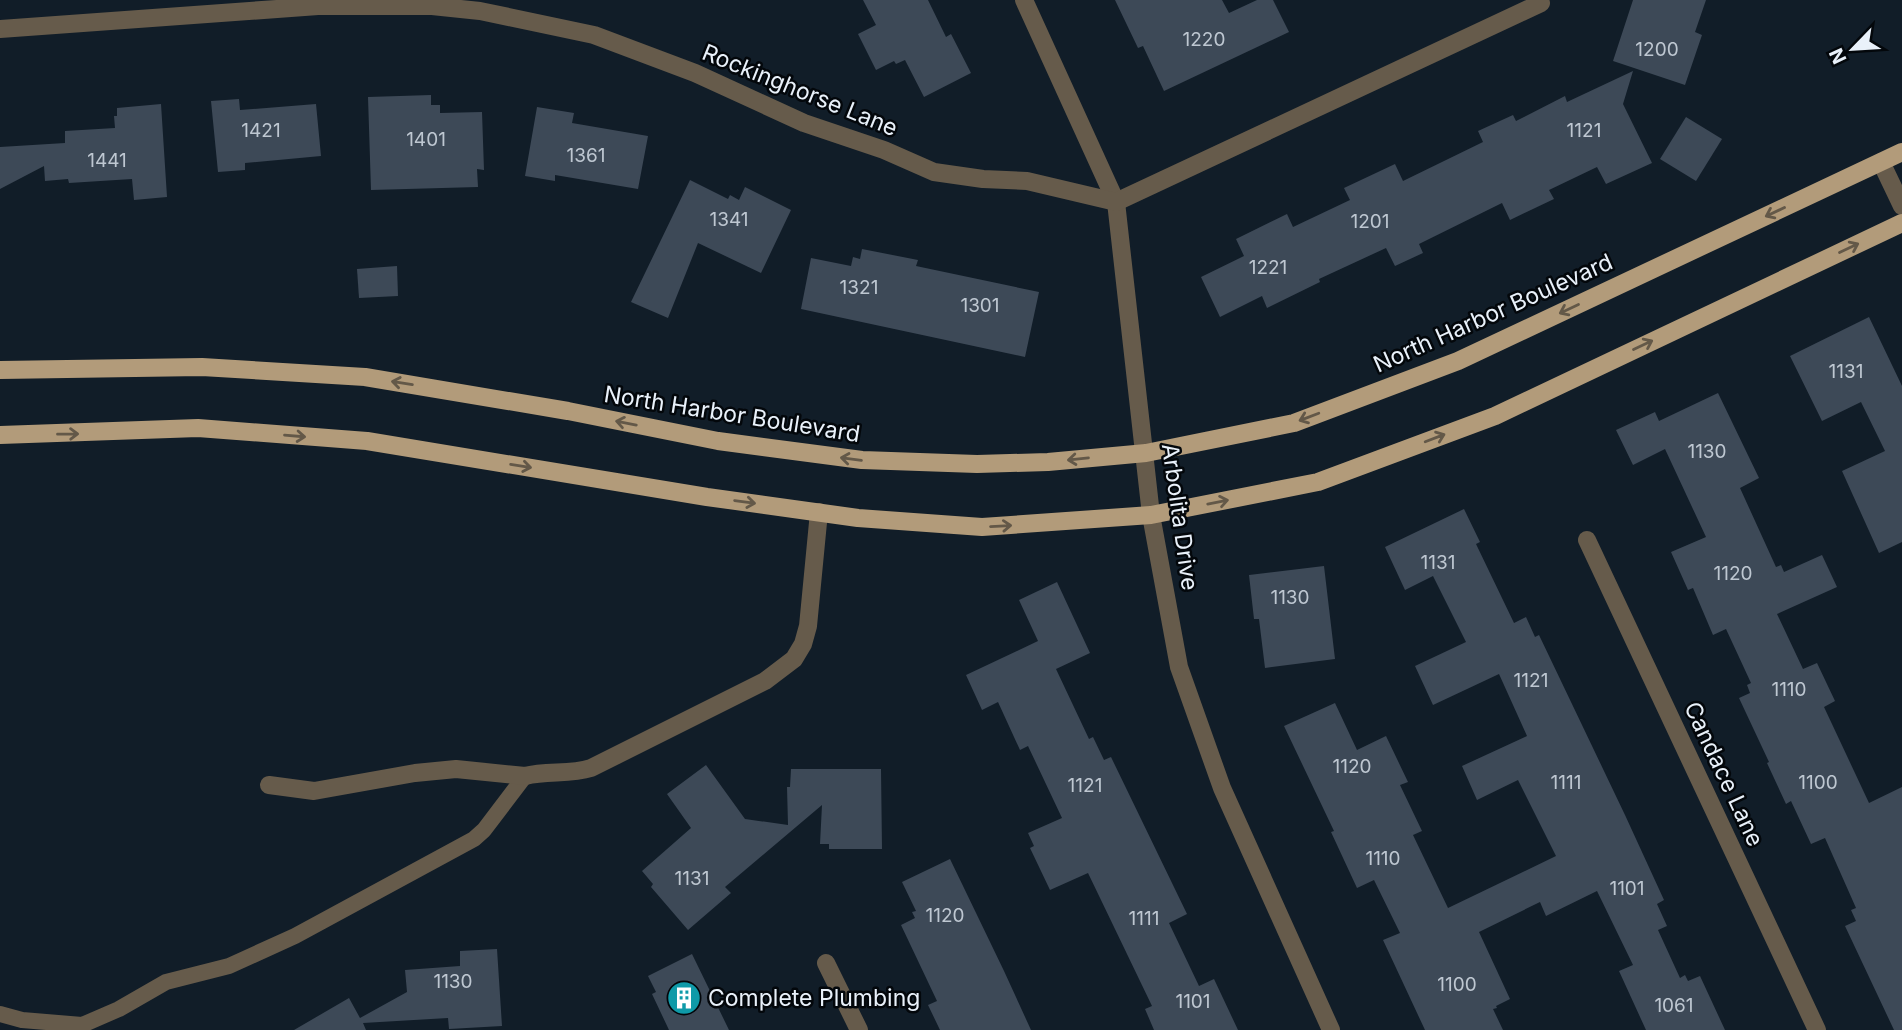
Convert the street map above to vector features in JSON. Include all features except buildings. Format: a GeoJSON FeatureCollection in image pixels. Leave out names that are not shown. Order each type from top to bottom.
{"type":"FeatureCollection","features":[{"type":"Feature","properties":{"kind":"main road","name":"North Harbor Boulevard"},"geometry":{"type":"LineString","coordinates":[[0,370],[202,367],[365,377],[568,411],[718,441],[862,460],[976,464],[1048,462],[1146,453],[1294,423],[1458,361],[1902,152]]}},
{"type":"Feature","properties":{"kind":"main road"},"geometry":{"type":"LineString","coordinates":[[0,435],[198,428],[367,442],[707,497],[858,518],[982,527],[1151,515],[1318,482],[1494,415],[1902,223]]}},
{"type":"Feature","properties":{"kind":"street","name":"Arbolita Drive"},"geometry":{"type":"LineString","coordinates":[[1024,0],[1116,202],[1151,515],[1183,679],[1222,788],[1331,1030]]}},
{"type":"Feature","properties":{"kind":"street"},"geometry":{"type":"LineString","coordinates":[[1116,202],[1541,1]]}},
{"type":"Feature","properties":{"kind":"street","name":"Rockinghorse Lane"},"geometry":{"type":"LineString","coordinates":[[0,29],[318,6],[432,3],[594,35],[695,73],[804,123],[884,150],[934,172],[983,179],[1027,181],[1116,202]]}},
{"type":"Feature","properties":{"kind":"street"},"geometry":{"type":"LineString","coordinates":[[1881,162],[1902,206]]}},
{"type":"Feature","properties":{"kind":"street"},"geometry":{"type":"LineString","coordinates":[[269,786],[314,791],[415,773],[456,769],[525,776],[535,773],[575,773],[591,768],[765,681],[794,659],[803,644],[808,626],[819,512]]}},
{"type":"Feature","properties":{"kind":"street","name":"Candace Lane"},"geometry":{"type":"LineString","coordinates":[[1587,540],[1817,1030]]}},
{"type":"Feature","properties":{"kind":"street"},"geometry":{"type":"LineString","coordinates":[[826,963],[859,1030]]}},
{"type":"Feature","properties":{"kind":"lane"},"geometry":{"type":"LineString","coordinates":[[0,1014],[22,1020],[82,1025],[119,1009],[166,982],[229,966],[295,936],[474,839],[484,830],[525,776]]}},
{"type":"Feature","properties":{"kind":"place","name":"Complete Plumbing"},"geometry":{"type":"Point","coordinates":[684,998]}}]}
